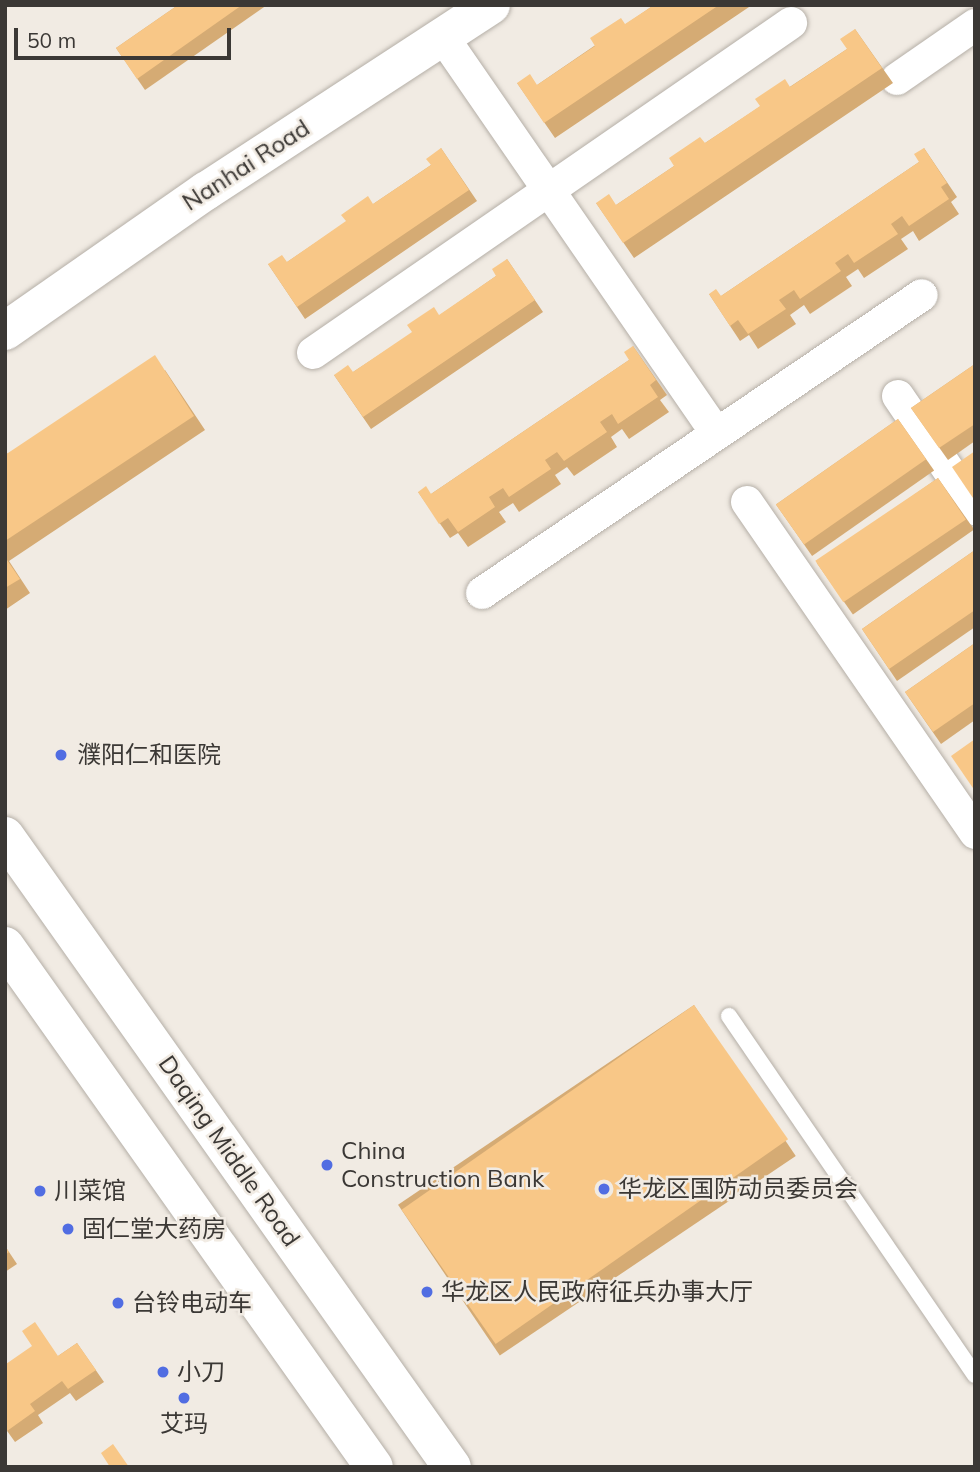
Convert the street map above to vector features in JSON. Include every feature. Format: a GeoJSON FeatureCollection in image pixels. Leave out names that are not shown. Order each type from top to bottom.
{"type":"FeatureCollection","features":[{"type":"Feature","properties":{"kind":"main road","name":"Nanhai Road"},"geometry":{"type":"LineString","coordinates":[[5,331],[206,191],[491,5]]}},
{"type":"Feature","properties":{"kind":"main road","name":"Daqing Middle Road"},"geometry":{"type":"LineString","coordinates":[[5,836],[452,1467]]}},
{"type":"Feature","properties":{"kind":"main road"},"geometry":{"type":"LineString","coordinates":[[11,966],[374,1467]]}},
{"type":"Feature","properties":{"kind":"street"},"geometry":{"type":"LineString","coordinates":[[313,353],[791,23]]}},
{"type":"Feature","properties":{"kind":"street"},"geometry":{"type":"LineString","coordinates":[[897,79],[975,25]]}},
{"type":"Feature","properties":{"kind":"street"},"geometry":{"type":"LineString","coordinates":[[443,37],[717,434]]}},
{"type":"Feature","properties":{"kind":"street"},"geometry":{"type":"LineString","coordinates":[[482,593],[922,295]]}},
{"type":"Feature","properties":{"kind":"street"},"geometry":{"type":"LineString","coordinates":[[898,396],[975,509]]}},
{"type":"Feature","properties":{"kind":"street"},"geometry":{"type":"LineString","coordinates":[[747,502],[975,833]]}},
{"type":"Feature","properties":{"kind":"lane"},"geometry":{"type":"LineString","coordinates":[[729,1016],[975,1374]]}},
{"type":"Feature","properties":{"kind":"building"},"geometry":{"type":"Polygon","coordinates":[[[178,5],[242,5],[137,79],[116,48],[178,5]]]}},
{"type":"Feature","properties":{"kind":"building"},"geometry":{"type":"Polygon","coordinates":[[[654,5],[719,5],[544,123],[517,83],[530,74],[537,85],[595,46],[590,38],[621,18],[625,24],[654,5]]]}},
{"type":"Feature","properties":{"kind":"building"},"geometry":{"type":"Polygon","coordinates":[[[855,29],[882,68],[623,243],[596,203],[609,194],[616,205],[674,166],[669,158],[700,137],[705,143],[760,106],[755,99],[785,79],[790,87],[847,49],[840,39],[855,29]]]}},
{"type":"Feature","properties":{"kind":"building"},"geometry":{"type":"Polygon","coordinates":[[[441,148],[469,190],[297,307],[268,264],[282,255],[287,262],[346,221],[341,215],[368,196],[373,204],[431,165],[426,159],[441,148]]]}},
{"type":"Feature","properties":{"kind":"building"},"geometry":{"type":"Polygon","coordinates":[[[924,148],[947,183],[941,187],[949,199],[909,226],[902,216],[891,224],[898,234],[854,263],[848,254],[835,263],[841,271],[800,299],[794,290],[779,300],[786,309],[748,334],[738,320],[730,326],[709,294],[716,289],[721,296],[919,162],[914,154],[924,148]]]}},
{"type":"Feature","properties":{"kind":"building"},"geometry":{"type":"Polygon","coordinates":[[[507,259],[535,300],[363,417],[334,375],[348,365],[353,372],[412,332],[407,325],[434,307],[439,315],[496,276],[492,269],[507,259]]]}},
{"type":"Feature","properties":{"kind":"building"},"geometry":{"type":"Polygon","coordinates":[[[633,346],[656,380],[650,385],[658,397],[618,424],[612,414],[600,422],[607,432],[564,461],[557,452],[545,460],[551,469],[509,497],[503,488],[489,497],[495,507],[458,532],[448,518],[439,524],[418,492],[426,486],[431,494],[629,360],[624,352],[633,346]]]}},
{"type":"Feature","properties":{"kind":"building"},"geometry":{"type":"Polygon","coordinates":[[[155,355],[194,416],[5,541],[5,455],[155,355]]]}},
{"type":"Feature","properties":{"kind":"building"},"geometry":{"type":"Polygon","coordinates":[[[975,364],[975,424],[939,448],[911,408],[975,364]]]}},
{"type":"Feature","properties":{"kind":"building"},"geometry":{"type":"Polygon","coordinates":[[[898,419],[926,459],[804,545],[776,504],[898,419]]]}},
{"type":"Feature","properties":{"kind":"building"},"geometry":{"type":"Polygon","coordinates":[[[975,451],[975,501],[952,467],[975,451]]]}},
{"type":"Feature","properties":{"kind":"building"},"geometry":{"type":"Polygon","coordinates":[[[938,478],[966,519],[843,602],[815,561],[938,478]]]}},
{"type":"Feature","properties":{"kind":"building"},"geometry":{"type":"Polygon","coordinates":[[[975,550],[975,610],[889,669],[862,629],[975,550]]]}},
{"type":"Feature","properties":{"kind":"building"},"geometry":{"type":"Polygon","coordinates":[[[5,557],[20,579],[5,588],[5,557]]]}},
{"type":"Feature","properties":{"kind":"building"},"geometry":{"type":"Polygon","coordinates":[[[975,643],[975,703],[933,732],[905,692],[975,643]]]}},
{"type":"Feature","properties":{"kind":"building"},"geometry":{"type":"Polygon","coordinates":[[[975,739],[975,791],[951,756],[975,739]]]}},
{"type":"Feature","properties":{"kind":"building","name":"华龙区国防动员委员会"},"geometry":{"type":"Polygon","coordinates":[[[694,1005],[788,1139],[496,1344],[402,1210],[694,1005]]]}},
{"type":"Feature","properties":{"kind":"building"},"geometry":{"type":"Polygon","coordinates":[[[35,1322],[58,1356],[77,1343],[96,1370],[68,1389],[62,1381],[30,1404],[35,1411],[7,1431],[5,1363],[32,1346],[22,1331],[35,1322]]]}},
{"type":"Feature","properties":{"kind":"building"},"geometry":{"type":"Polygon","coordinates":[[[113,1444],[129,1467],[110,1467],[101,1453],[113,1444]]]}},
{"type":"Feature","properties":{"kind":"place","name":"濮阳仁和医院"},"geometry":{"type":"Point","coordinates":[61,755]}},
{"type":"Feature","properties":{"kind":"place","name":"China Construction Bank"},"geometry":{"type":"Point","coordinates":[327,1165]}},
{"type":"Feature","properties":{"kind":"place","name":"华龙区国防动员委员会"},"geometry":{"type":"Point","coordinates":[604,1189]}},
{"type":"Feature","properties":{"kind":"place","name":"川菜馆"},"geometry":{"type":"Point","coordinates":[40,1191]}},
{"type":"Feature","properties":{"kind":"place","name":"固仁堂大药房"},"geometry":{"type":"Point","coordinates":[68,1229]}},
{"type":"Feature","properties":{"kind":"place","name":"华龙区人民政府征兵办事大厅"},"geometry":{"type":"Point","coordinates":[427,1292]}},
{"type":"Feature","properties":{"kind":"place","name":"台铃电动车"},"geometry":{"type":"Point","coordinates":[118,1303]}},
{"type":"Feature","properties":{"kind":"place","name":"小刀"},"geometry":{"type":"Point","coordinates":[163,1372]}},
{"type":"Feature","properties":{"kind":"place","name":"艾玛"},"geometry":{"type":"Point","coordinates":[184,1398]}}]}
